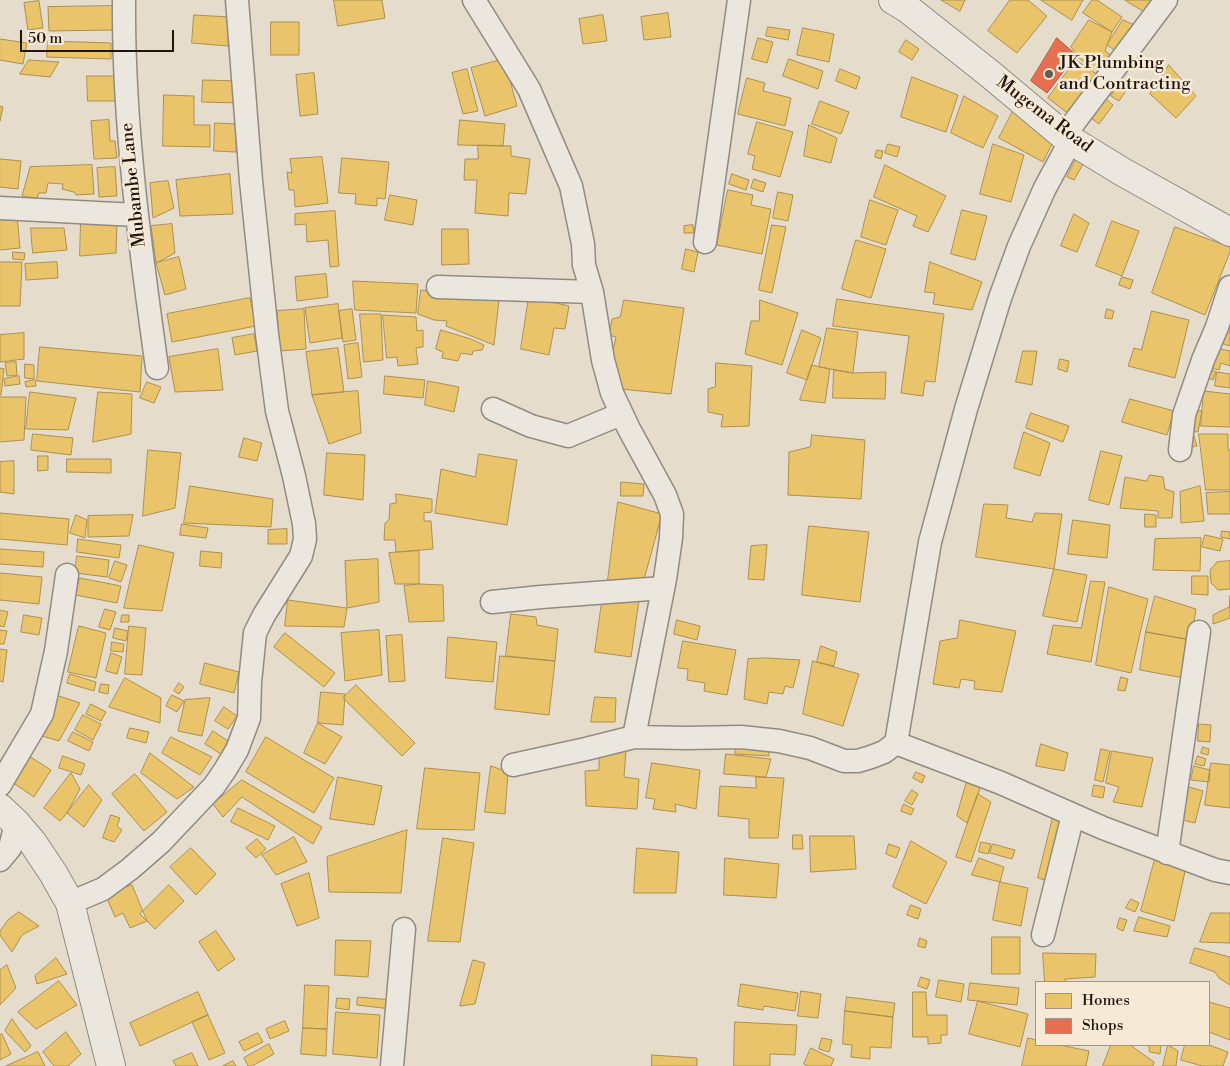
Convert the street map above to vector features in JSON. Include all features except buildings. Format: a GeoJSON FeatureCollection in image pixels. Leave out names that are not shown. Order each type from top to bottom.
{"type":"FeatureCollection","features":[{"type":"Feature","properties":{"kind":"street","name":"Mubambe Lane"},"geometry":{"type":"LineString","coordinates":[[124,0],[128,121],[136,215],[157,368]]}},
{"type":"Feature","properties":{"kind":"street"},"geometry":{"type":"LineString","coordinates":[[70,903],[103,889],[130,869],[161,842],[214,786],[225,770],[237,750],[249,718],[250,682],[255,633],[264,615],[301,556],[305,539],[304,524],[294,476],[277,411],[267,334],[251,181],[237,0]]}},
{"type":"Feature","properties":{"kind":"street"},"geometry":{"type":"LineString","coordinates":[[474,0],[529,89],[571,186],[580,227],[584,266],[592,292],[603,360],[612,393],[620,414],[665,495],[672,514],[671,538],[663,588],[634,736]]}},
{"type":"Feature","properties":{"kind":"street"},"geometry":{"type":"LineString","coordinates":[[704,242],[739,0]]}},
{"type":"Feature","properties":{"kind":"street"},"geometry":{"type":"LineString","coordinates":[[513,765],[634,736],[740,737],[779,741],[810,748],[844,761],[858,761],[871,758],[884,752],[896,743],[930,542],[966,409],[1000,298],[1019,246],[1067,138],[1166,0]]}},
{"type":"Feature","properties":{"kind":"street","name":"Mugema Road"},"geometry":{"type":"LineString","coordinates":[[904,3],[1067,138],[1121,171],[1230,232]]}},
{"type":"Feature","properties":{"kind":"street"},"geometry":{"type":"LineString","coordinates":[[0,208],[136,215]]}},
{"type":"Feature","properties":{"kind":"street"},"geometry":{"type":"LineString","coordinates":[[1180,450],[1184,415],[1203,360],[1218,327],[1230,287]]}},
{"type":"Feature","properties":{"kind":"street"},"geometry":{"type":"LineString","coordinates":[[438,288],[592,292]]}},
{"type":"Feature","properties":{"kind":"street"},"geometry":{"type":"LineString","coordinates":[[493,409],[531,426],[568,436],[620,414]]}},
{"type":"Feature","properties":{"kind":"street"},"geometry":{"type":"LineString","coordinates":[[0,785],[42,714],[56,651],[68,575]]}},
{"type":"Feature","properties":{"kind":"street"},"geometry":{"type":"LineString","coordinates":[[492,602],[541,596],[663,588]]}},
{"type":"Feature","properties":{"kind":"street"},"geometry":{"type":"LineString","coordinates":[[1167,853],[1199,632]]}},
{"type":"Feature","properties":{"kind":"street"},"geometry":{"type":"LineString","coordinates":[[896,743],[1001,783],[1073,815],[1167,853],[1215,870],[1230,873]]}},
{"type":"Feature","properties":{"kind":"street"},"geometry":{"type":"LineString","coordinates":[[1043,935],[1073,815]]}},
{"type":"Feature","properties":{"kind":"street"},"geometry":{"type":"LineString","coordinates":[[8,816],[33,843],[54,873],[70,903],[111,1066]]}},
{"type":"Feature","properties":{"kind":"street"},"geometry":{"type":"LineString","coordinates":[[0,860],[10,848],[8,816]]}},
{"type":"Feature","properties":{"kind":"street"},"geometry":{"type":"LineString","coordinates":[[392,1066],[404,929]]}},
{"type":"Feature","properties":{"kind":"place","name":"JK Plumbing and Contracting"},"geometry":{"type":"Point","coordinates":[1049,74]}}]}
